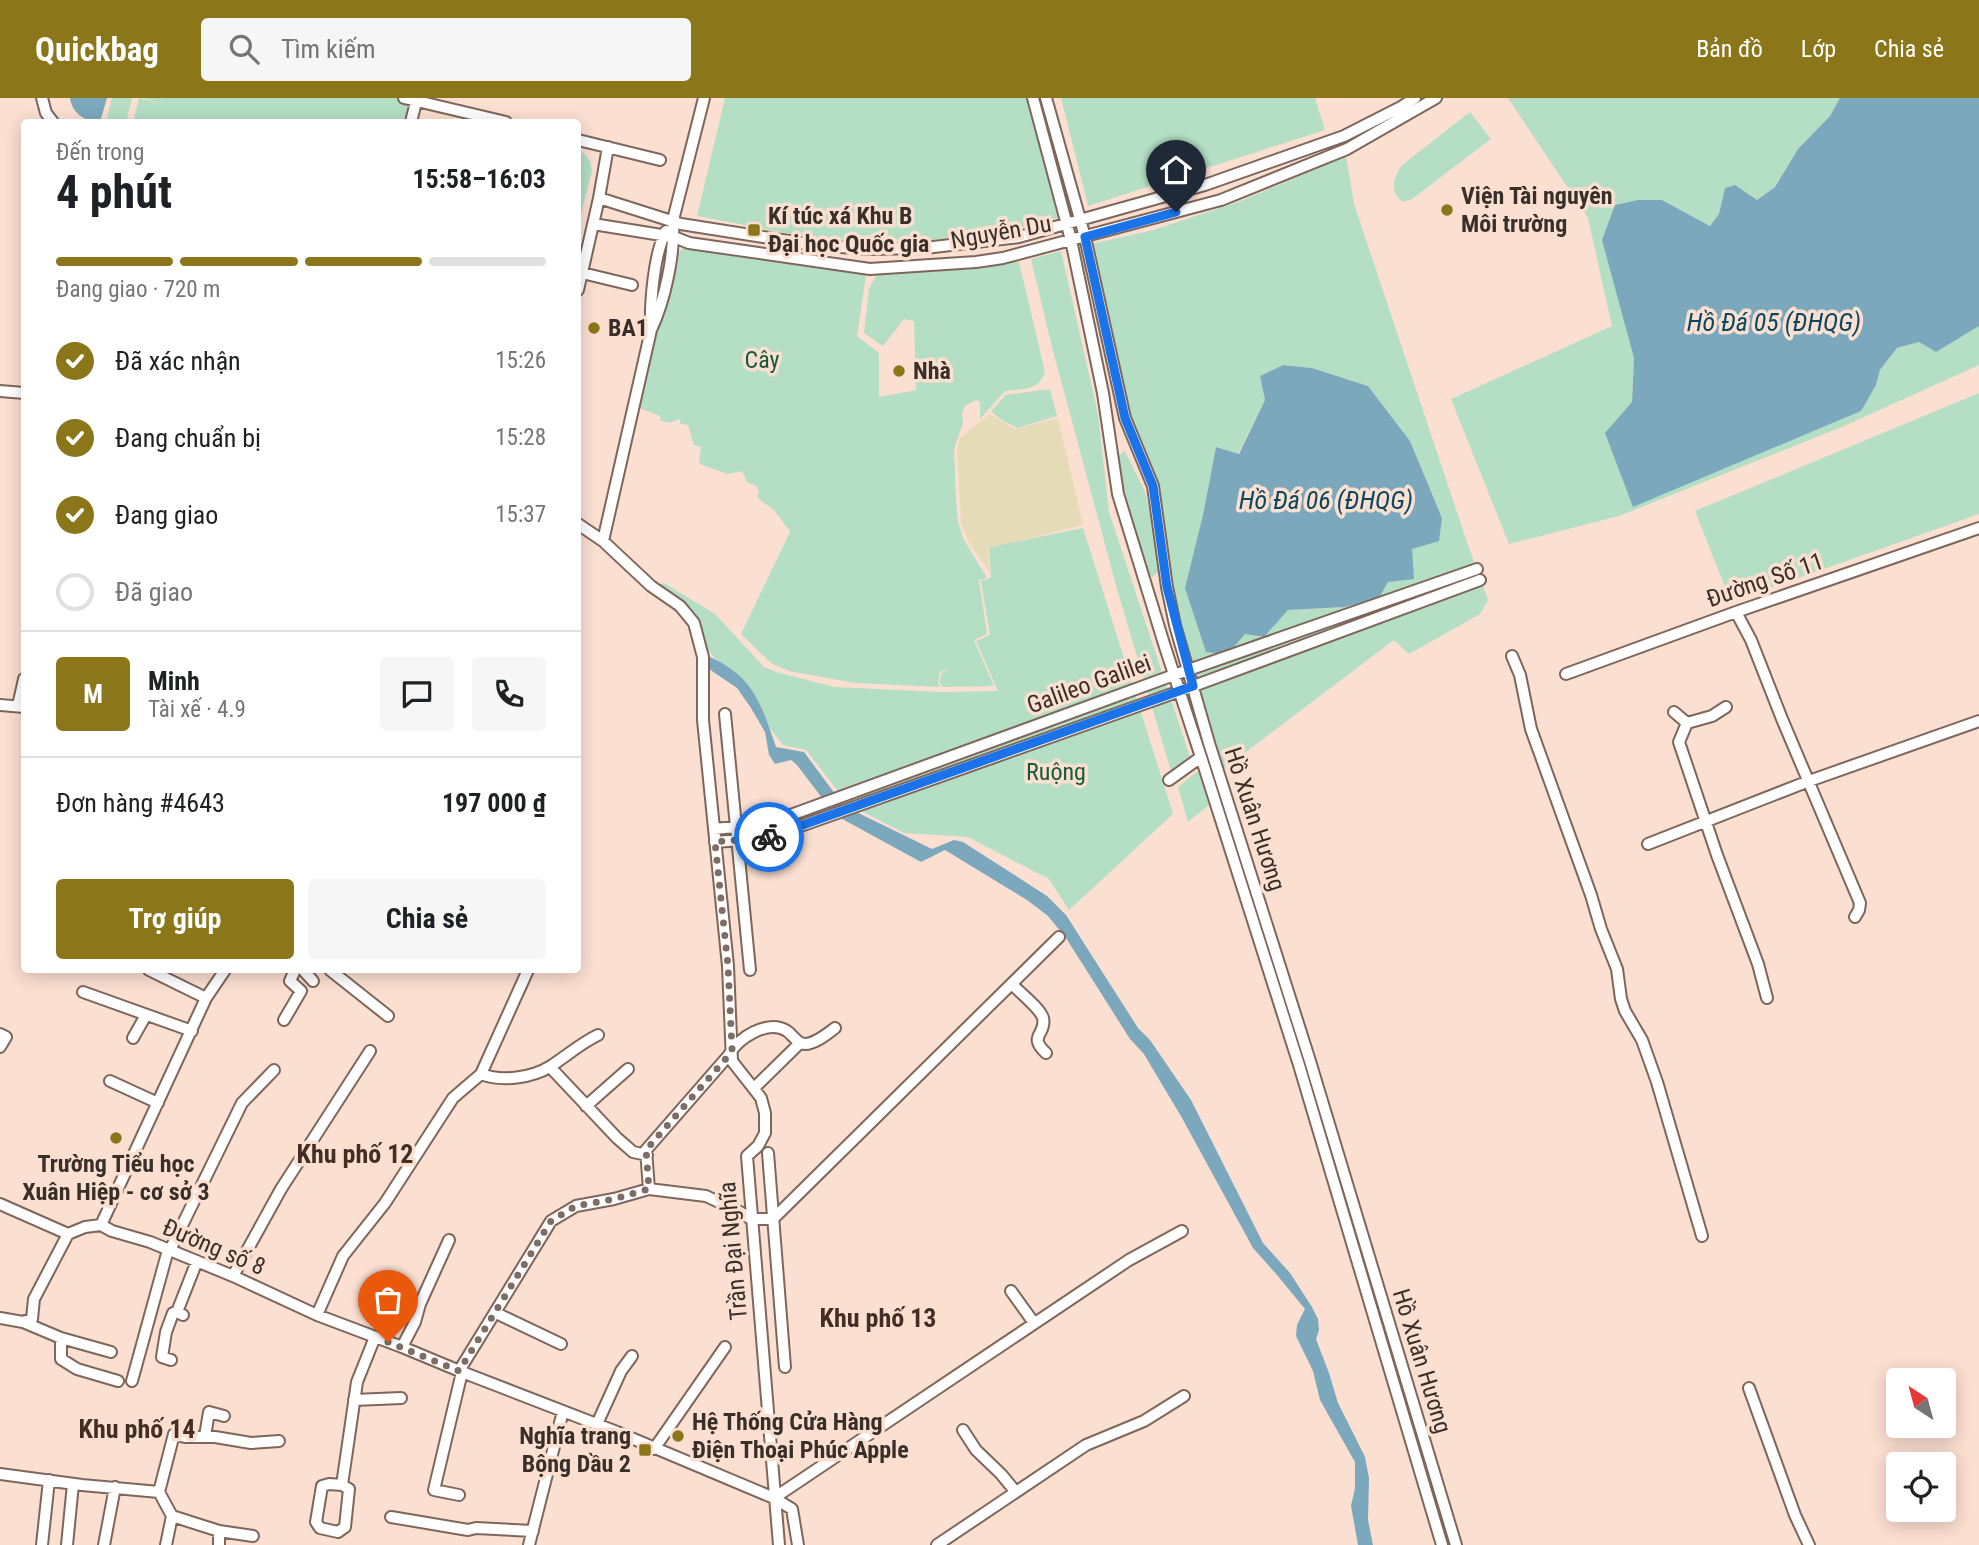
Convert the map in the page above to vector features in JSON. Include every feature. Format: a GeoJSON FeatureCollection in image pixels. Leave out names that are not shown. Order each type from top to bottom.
{"type":"FeatureCollection","features":[{"type":"Feature","properties":{"kind":"street"},"geometry":{"type":"LineString","coordinates":[[43,98],[46,113],[51,119]]}},
{"type":"Feature","properties":{"kind":"street"},"geometry":{"type":"LineString","coordinates":[[404,98],[494,119]]}},
{"type":"Feature","properties":{"kind":"street"},"geometry":{"type":"LineString","coordinates":[[603,541],[651,330],[650,308],[660,247],[669,236],[704,98]]}},
{"type":"Feature","properties":{"kind":"street","name":"Hồ Xuân Hương"},"geometry":{"type":"LineString","coordinates":[[1033,98],[1071,240],[1103,393],[1118,494],[1298,1065],[1442,1545]]}},
{"type":"Feature","properties":{"kind":"street","name":"Hồ Xuân Hương"},"geometry":{"type":"LineString","coordinates":[[1046,98],[1085,237],[1125,418],[1153,486],[1167,587],[1188,670],[1310,1061],[1456,1545]]}},
{"type":"Feature","properties":{"kind":"street","name":"Nguyễn Du"},"geometry":{"type":"LineString","coordinates":[[599,198],[681,224],[814,245],[868,249],[965,245],[1018,237],[1205,185],[1344,136],[1415,98]]}},
{"type":"Feature","properties":{"kind":"street","name":"Nguyễn Du"},"geometry":{"type":"LineString","coordinates":[[593,224],[669,236],[689,243],[870,269],[976,262],[1023,253],[1221,200],[1347,149],[1436,98]]}},
{"type":"Feature","properties":{"kind":"street"},"geometry":{"type":"LineString","coordinates":[[412,119],[417,99]]}},
{"type":"Feature","properties":{"kind":"street"},"geometry":{"type":"LineString","coordinates":[[1344,136],[1347,149]]}},
{"type":"Feature","properties":{"kind":"street"},"geometry":{"type":"LineString","coordinates":[[581,141],[660,160]]}},
{"type":"Feature","properties":{"kind":"street"},"geometry":{"type":"LineString","coordinates":[[581,268],[599,198],[608,148]]}},
{"type":"Feature","properties":{"kind":"street"},"geometry":{"type":"LineString","coordinates":[[1018,237],[1023,253]]}},
{"type":"Feature","properties":{"kind":"street"},"geometry":{"type":"LineString","coordinates":[[581,272],[632,285]]}},
{"type":"Feature","properties":{"kind":"street"},"geometry":{"type":"LineString","coordinates":[[0,391],[21,393]]}},
{"type":"Feature","properties":{"kind":"street"},"geometry":{"type":"LineString","coordinates":[[1112,446],[1134,442]]}},
{"type":"Feature","properties":{"kind":"street","name":"Trần Đại Nghĩa"},"geometry":{"type":"LineString","coordinates":[[581,526],[603,541],[651,586],[680,606],[694,623],[703,657],[703,720],[728,966],[732,1062],[761,1098],[765,1113],[765,1133],[758,1146],[747,1156],[779,1545]]}},
{"type":"Feature","properties":{"kind":"street","name":"Đường Số 11"},"geometry":{"type":"LineString","coordinates":[[1566,674],[1979,527]]}},
{"type":"Feature","properties":{"kind":"street","name":"Galileo Galilei"},"geometry":{"type":"LineString","coordinates":[[714,829],[766,824],[1188,670],[1478,575],[1180,691],[767,838],[715,842]]}},
{"type":"Feature","properties":{"kind":"street"},"geometry":{"type":"LineString","coordinates":[[1147,592],[1167,587]]}},
{"type":"Feature","properties":{"kind":"street"},"geometry":{"type":"LineString","coordinates":[[1736,612],[1751,640],[1860,903],[1855,917]]}},
{"type":"Feature","properties":{"kind":"street"},"geometry":{"type":"LineString","coordinates":[[1512,656],[1520,675],[1531,729],[1601,929],[1618,969],[1620,999],[1642,1040],[1657,1082],[1702,1236]]}},
{"type":"Feature","properties":{"kind":"street"},"geometry":{"type":"LineString","coordinates":[[0,705],[21,706]]}},
{"type":"Feature","properties":{"kind":"street"},"geometry":{"type":"LineString","coordinates":[[1687,723],[1712,716],[1726,707]]}},
{"type":"Feature","properties":{"kind":"street"},"geometry":{"type":"LineString","coordinates":[[1674,712],[1687,723]]}},
{"type":"Feature","properties":{"kind":"street"},"geometry":{"type":"LineString","coordinates":[[725,714],[750,970]]}},
{"type":"Feature","properties":{"kind":"street"},"geometry":{"type":"LineString","coordinates":[[1648,844],[1809,781],[1979,720]]}},
{"type":"Feature","properties":{"kind":"street"},"geometry":{"type":"LineString","coordinates":[[1687,723],[1679,742],[1758,964],[1767,998]]}},
{"type":"Feature","properties":{"kind":"street"},"geometry":{"type":"LineString","coordinates":[[1169,780],[1201,757]]}},
{"type":"Feature","properties":{"kind":"street"},"geometry":{"type":"LineString","coordinates":[[776,820],[780,833]]}},
{"type":"Feature","properties":{"kind":"street"},"geometry":{"type":"LineString","coordinates":[[459,1495],[434,1490],[461,1372],[551,1221],[576,1206],[649,1189],[706,1196],[751,1219],[773,1219],[1059,937]]}},
{"type":"Feature","properties":{"kind":"street"},"geometry":{"type":"LineString","coordinates":[[155,973],[206,998]]}},
{"type":"Feature","properties":{"kind":"street"},"geometry":{"type":"LineString","coordinates":[[23,1322],[32,1319],[34,1299],[68,1234],[85,1227],[101,1225],[206,998],[223,973]]}},
{"type":"Feature","properties":{"kind":"street"},"geometry":{"type":"LineString","coordinates":[[284,1020],[301,991],[290,981],[294,973]]}},
{"type":"Feature","properties":{"kind":"street"},"geometry":{"type":"LineString","coordinates":[[306,973],[313,981]]}},
{"type":"Feature","properties":{"kind":"street"},"geometry":{"type":"LineString","coordinates":[[334,973],[388,1016]]}},
{"type":"Feature","properties":{"kind":"street"},"geometry":{"type":"LineString","coordinates":[[317,1315],[343,1256],[385,1203],[453,1098],[481,1074],[527,973]]}},
{"type":"Feature","properties":{"kind":"street"},"geometry":{"type":"LineString","coordinates":[[1013,985],[1042,1016],[1043,1025],[1037,1041],[1038,1046],[1046,1052]]}},
{"type":"Feature","properties":{"kind":"street"},"geometry":{"type":"LineString","coordinates":[[83,992],[192,1031]]}},
{"type":"Feature","properties":{"kind":"street"},"geometry":{"type":"LineString","coordinates":[[133,1038],[146,1015]]}},
{"type":"Feature","properties":{"kind":"street"},"geometry":{"type":"LineString","coordinates":[[649,1189],[646,1150],[732,1049],[757,1030],[771,1028],[786,1031],[800,1043],[809,1043],[835,1028]]}},
{"type":"Feature","properties":{"kind":"street"},"geometry":{"type":"LineString","coordinates":[[481,1074],[495,1079],[528,1075],[550,1067],[582,1043],[598,1035]]}},
{"type":"Feature","properties":{"kind":"street"},"geometry":{"type":"LineString","coordinates":[[754,1088],[800,1043]]}},
{"type":"Feature","properties":{"kind":"street"},"geometry":{"type":"LineString","coordinates":[[233,1276],[281,1189],[370,1051]]}},
{"type":"Feature","properties":{"kind":"street"},"geometry":{"type":"LineString","coordinates":[[1298,1065],[1310,1061]]}},
{"type":"Feature","properties":{"kind":"street"},"geometry":{"type":"LineString","coordinates":[[550,1067],[617,1138],[633,1152],[646,1155]]}},
{"type":"Feature","properties":{"kind":"street"},"geometry":{"type":"LineString","coordinates":[[586,1107],[628,1069]]}},
{"type":"Feature","properties":{"kind":"street"},"geometry":{"type":"LineString","coordinates":[[132,1381],[169,1250],[242,1103],[274,1070]]}},
{"type":"Feature","properties":{"kind":"street"},"geometry":{"type":"LineString","coordinates":[[110,1081],[158,1103]]}},
{"type":"Feature","properties":{"kind":"street"},"geometry":{"type":"LineString","coordinates":[[768,1153],[785,1367]]}},
{"type":"Feature","properties":{"kind":"street"},"geometry":{"type":"LineString","coordinates":[[0,1204],[68,1234]]}},
{"type":"Feature","properties":{"kind":"street","name":"Đường số 8"},"geometry":{"type":"LineString","coordinates":[[101,1225],[197,1261],[317,1315],[461,1372]]}},
{"type":"Feature","properties":{"kind":"street"},"geometry":{"type":"LineString","coordinates":[[774,1498],[1129,1260],[1182,1231]]}},
{"type":"Feature","properties":{"kind":"street"},"geometry":{"type":"LineString","coordinates":[[402,1347],[449,1240]]}},
{"type":"Feature","properties":{"kind":"street"},"geometry":{"type":"LineString","coordinates":[[171,1360],[162,1357],[166,1332],[173,1313],[180,1314],[197,1261]]}},
{"type":"Feature","properties":{"kind":"street"},"geometry":{"type":"LineString","coordinates":[[1012,1291],[1034,1323]]}},
{"type":"Feature","properties":{"kind":"street"},"geometry":{"type":"LineString","coordinates":[[496,1313],[561,1344]]}},
{"type":"Feature","properties":{"kind":"street"},"geometry":{"type":"LineString","coordinates":[[0,1318],[23,1322],[61,1338],[111,1352]]}},
{"type":"Feature","properties":{"kind":"street"},"geometry":{"type":"LineString","coordinates":[[342,1485],[358,1379],[375,1337]]}},
{"type":"Feature","properties":{"kind":"street"},"geometry":{"type":"LineString","coordinates":[[61,1338],[61,1359],[77,1369],[118,1381]]}},
{"type":"Feature","properties":{"kind":"street"},"geometry":{"type":"LineString","coordinates":[[653,1448],[725,1347]]}},
{"type":"Feature","properties":{"kind":"street"},"geometry":{"type":"LineString","coordinates":[[597,1424],[621,1371],[632,1356]]}},
{"type":"Feature","properties":{"kind":"street"},"geometry":{"type":"LineString","coordinates":[[461,1372],[597,1424],[774,1498],[792,1509],[797,1545]]}},
{"type":"Feature","properties":{"kind":"street"},"geometry":{"type":"LineString","coordinates":[[1749,1388],[1809,1545]]}},
{"type":"Feature","properties":{"kind":"street"},"geometry":{"type":"LineString","coordinates":[[937,1545],[1086,1445],[1144,1421],[1184,1396]]}},
{"type":"Feature","properties":{"kind":"street"},"geometry":{"type":"LineString","coordinates":[[354,1400],[401,1398]]}},
{"type":"Feature","properties":{"kind":"street"},"geometry":{"type":"LineString","coordinates":[[529,1545],[563,1411]]}},
{"type":"Feature","properties":{"kind":"street"},"geometry":{"type":"LineString","coordinates":[[205,1436],[209,1412],[224,1416]]}},
{"type":"Feature","properties":{"kind":"street"},"geometry":{"type":"LineString","coordinates":[[963,1430],[976,1450],[1015,1491]]}},
{"type":"Feature","properties":{"kind":"street"},"geometry":{"type":"LineString","coordinates":[[166,1545],[172,1516],[159,1492],[174,1434],[251,1443],[279,1441]]}},
{"type":"Feature","properties":{"kind":"street"},"geometry":{"type":"LineString","coordinates":[[0,1475],[159,1492]]}},
{"type":"Feature","properties":{"kind":"street"},"geometry":{"type":"LineString","coordinates":[[42,1545],[49,1480]]}},
{"type":"Feature","properties":{"kind":"street"},"geometry":{"type":"LineString","coordinates":[[67,1545],[73,1483]]}},
{"type":"Feature","properties":{"kind":"street"},"geometry":{"type":"LineString","coordinates":[[342,1485],[349,1489],[345,1527],[338,1532],[320,1528],[316,1522],[322,1486],[342,1485]]}},
{"type":"Feature","properties":{"kind":"street"},"geometry":{"type":"LineString","coordinates":[[104,1545],[115,1487]]}},
{"type":"Feature","properties":{"kind":"street"},"geometry":{"type":"LineString","coordinates":[[172,1516],[219,1531],[253,1536]]}},
{"type":"Feature","properties":{"kind":"street"},"geometry":{"type":"LineString","coordinates":[[391,1517],[468,1530],[476,1528],[533,1531]]}},
{"type":"Feature","properties":{"kind":"street"},"geometry":{"type":"LineString","coordinates":[[219,1531],[219,1545]]}},
{"type":"Feature","properties":{"kind":"green space"},"geometry":{"type":"Polygon","coordinates":[[[112,98],[132,98],[127,119],[107,119],[112,98]]]}},
{"type":"Feature","properties":{"kind":"green space"},"geometry":{"type":"Polygon","coordinates":[[[139,98],[163,104],[144,98],[396,98],[416,103],[412,119],[134,119],[139,98]]]}},
{"type":"Feature","properties":{"kind":"green space"},"geometry":{"type":"Polygon","coordinates":[[[725,98],[1027,98],[1060,217],[1006,232],[931,240],[872,240],[817,239],[697,216],[725,98]]]}},
{"type":"Feature","properties":{"kind":"green space"},"geometry":{"type":"Polygon","coordinates":[[[1061,98],[1315,98],[1325,130],[1088,206],[1061,98]]]}},
{"type":"Feature","properties":{"kind":"green space"},"geometry":{"type":"Polygon","coordinates":[[[1508,98],[1840,98],[1830,116],[1798,149],[1775,187],[1757,200],[1735,185],[1726,188],[1719,214],[1710,226],[1662,200],[1629,337],[1634,358],[1632,402],[1876,385],[1880,370],[1897,348],[1919,342],[1936,352],[1979,326],[1979,365],[1844,426],[1619,516],[1509,544],[1451,399],[1612,326],[1588,218],[1508,98]]]}},
{"type":"Feature","properties":{"kind":"green space"},"geometry":{"type":"Polygon","coordinates":[[[1470,112],[1491,139],[1412,199],[1403,202],[1394,189],[1396,175],[1402,165],[1470,112]]]}},
{"type":"Feature","properties":{"kind":"green space"},"geometry":{"type":"Polygon","coordinates":[[[581,152],[590,161],[592,171],[581,213],[581,152]]]}},
{"type":"Feature","properties":{"kind":"green space"},"geometry":{"type":"Polygon","coordinates":[[[1346,156],[1354,204],[1488,600],[1480,614],[1409,654],[1394,640],[1222,770],[1191,666],[1170,581],[1161,501],[1129,430],[1092,244],[1153,230],[1241,201],[1346,156]],[[1283,365],[1260,376],[1265,400],[1238,454],[1216,447],[1203,515],[1245,634],[1264,637],[1288,610],[1344,607],[1387,582],[1412,548],[1442,518],[1410,441],[1368,386],[1312,368],[1283,365]]]}},
{"type":"Feature","properties":{"kind":"green space","name":"Cây"},"geometry":{"type":"Polygon","coordinates":[[[683,248],[866,275],[857,336],[879,353],[879,397],[916,390],[914,321],[904,319],[883,346],[864,333],[869,289],[877,274],[1019,262],[1045,372],[1034,386],[1005,391],[980,419],[980,402],[976,400],[965,406],[962,413],[963,423],[954,449],[958,522],[964,540],[987,578],[979,580],[987,634],[974,640],[994,686],[943,687],[939,682],[942,673],[949,668],[940,672],[938,682],[940,687],[855,683],[789,671],[771,663],[741,634],[790,532],[773,509],[760,500],[757,496],[759,491],[755,485],[748,483],[742,471],[728,474],[699,464],[701,447],[694,445],[688,425],[681,424],[679,419],[670,423],[661,421],[660,416],[640,408],[670,262],[683,248]]]}},
{"type":"Feature","properties":{"kind":"green space"},"geometry":{"type":"Polygon","coordinates":[[[1061,251],[1098,414],[1109,512],[1190,757],[1171,771],[1117,589],[1031,259],[1061,251]]]}},
{"type":"Feature","properties":{"kind":"green space"},"geometry":{"type":"Polygon","coordinates":[[[1050,389],[1057,416],[1017,428],[991,411],[1006,395],[1050,389]]]}},
{"type":"Feature","properties":{"kind":"green space"},"geometry":{"type":"Polygon","coordinates":[[[1979,393],[1979,514],[1731,602],[1695,511],[1979,393]]]}},
{"type":"Feature","properties":{"kind":"green space"},"geometry":{"type":"Polygon","coordinates":[[[1125,451],[1145,492],[1152,521],[1158,567],[1158,572],[1153,577],[1147,575],[1128,524],[1116,458],[1125,451]]]}},
{"type":"Feature","properties":{"kind":"green space","name":"Ruộng"},"geometry":{"type":"Polygon","coordinates":[[[1083,528],[1173,814],[1069,910],[1049,879],[968,837],[904,833],[848,804],[806,750],[783,745],[703,643],[693,614],[682,603],[656,586],[664,583],[715,614],[764,667],[776,672],[834,687],[942,692],[998,691],[976,641],[990,635],[981,581],[991,578],[989,547],[1083,528]]]}},
{"type":"Feature","properties":{"kind":"green space"},"geometry":{"type":"Polygon","coordinates":[[[1198,771],[1209,805],[1188,822],[1178,787],[1198,771]]]}},
{"type":"Feature","properties":{"kind":"sand"},"geometry":{"type":"Polygon","coordinates":[[[990,414],[1015,429],[1058,418],[1083,525],[988,548],[990,573],[968,541],[961,522],[957,449],[960,438],[990,414]]]}},
{"type":"Feature","properties":{"kind":"water"},"geometry":{"type":"Polygon","coordinates":[[[70,98],[107,98],[101,119],[80,116],[70,98]]]}},
{"type":"Feature","properties":{"kind":"water","name":"Hồ Đá 05 (ĐHQG)"},"geometry":{"type":"Polygon","coordinates":[[[1840,98],[1979,98],[1979,326],[1936,352],[1919,342],[1897,348],[1880,370],[1876,385],[1861,411],[1633,507],[1605,433],[1632,402],[1634,358],[1602,240],[1615,205],[1638,200],[1662,200],[1710,226],[1719,214],[1725,188],[1735,185],[1757,200],[1775,187],[1798,149],[1830,116],[1840,98]]]}},
{"type":"Feature","properties":{"kind":"water","name":"Hồ Đá 06 (ĐHQG)"},"geometry":{"type":"Polygon","coordinates":[[[1283,365],[1312,368],[1368,386],[1410,441],[1442,518],[1439,541],[1412,549],[1414,579],[1388,582],[1379,598],[1344,607],[1288,610],[1264,637],[1245,634],[1227,655],[1206,652],[1185,588],[1216,447],[1239,454],[1265,400],[1260,376],[1283,365]]]}},
{"type":"Feature","properties":{"kind":"water"},"geometry":{"type":"Polygon","coordinates":[[[710,657],[737,673],[754,693],[776,747],[804,752],[844,806],[932,849],[954,840],[963,842],[1047,896],[1066,915],[1138,1028],[1150,1040],[1191,1100],[1263,1243],[1290,1273],[1318,1319],[1316,1339],[1338,1403],[1365,1457],[1369,1478],[1368,1520],[1373,1545],[1358,1545],[1351,1506],[1355,1488],[1355,1462],[1320,1400],[1313,1371],[1296,1336],[1297,1325],[1305,1309],[1253,1248],[1144,1054],[1130,1039],[1066,938],[1048,916],[1027,900],[945,850],[921,862],[835,815],[797,765],[791,760],[775,764],[769,755],[765,732],[751,708],[737,688],[709,669],[710,657]]]}},
{"type":"Feature","properties":{"kind":"way so far"},"geometry":{"type":"LineString","coordinates":[[388,1342],[459,1371],[551,1221],[576,1206],[649,1189],[646,1150],[732,1049],[728,966],[715,842],[769,837]]}},
{"type":"Feature","properties":{"kind":"place","name":"Viện Tài nguyên Môi trường"},"geometry":{"type":"Point","coordinates":[1447,210]}},
{"type":"Feature","properties":{"kind":"place","name":"Kí túc xá Khu B Đại học Quốc gia"},"geometry":{"type":"Point","coordinates":[754,230]}},
{"type":"Feature","properties":{"kind":"place","name":"BA1"},"geometry":{"type":"Point","coordinates":[594,328]}},
{"type":"Feature","properties":{"kind":"place","name":"Nhà"},"geometry":{"type":"Point","coordinates":[899,371]}},
{"type":"Feature","properties":{"kind":"place","name":"Trường Tiểu học Xuân Hiệp - cơ sở 3"},"geometry":{"type":"Point","coordinates":[116,1138]}},
{"type":"Feature","properties":{"kind":"place","name":"Hệ Thống Cửa Hàng Điện Thoại Phúc Apple"},"geometry":{"type":"Point","coordinates":[678,1436]}},
{"type":"Feature","properties":{"kind":"place","name":"Nghĩa trang Bộng Dầu 2"},"geometry":{"type":"Point","coordinates":[645,1450]}},
{"type":"Feature","properties":{"kind":"district","name":"Khu phố 12"},"geometry":{"type":"Point","coordinates":[355,1154]}},
{"type":"Feature","properties":{"kind":"district","name":"Khu phố 13"},"geometry":{"type":"Point","coordinates":[878,1318]}},
{"type":"Feature","properties":{"kind":"district","name":"Khu phố 14"},"geometry":{"type":"Point","coordinates":[137,1429]}},
{"type":"Feature","properties":{"kind":"route"},"geometry":{"type":"LineString","coordinates":[[769,837],[1193,686],[1167,587],[1153,486],[1125,418],[1085,237],[1176,212]]}}]}
